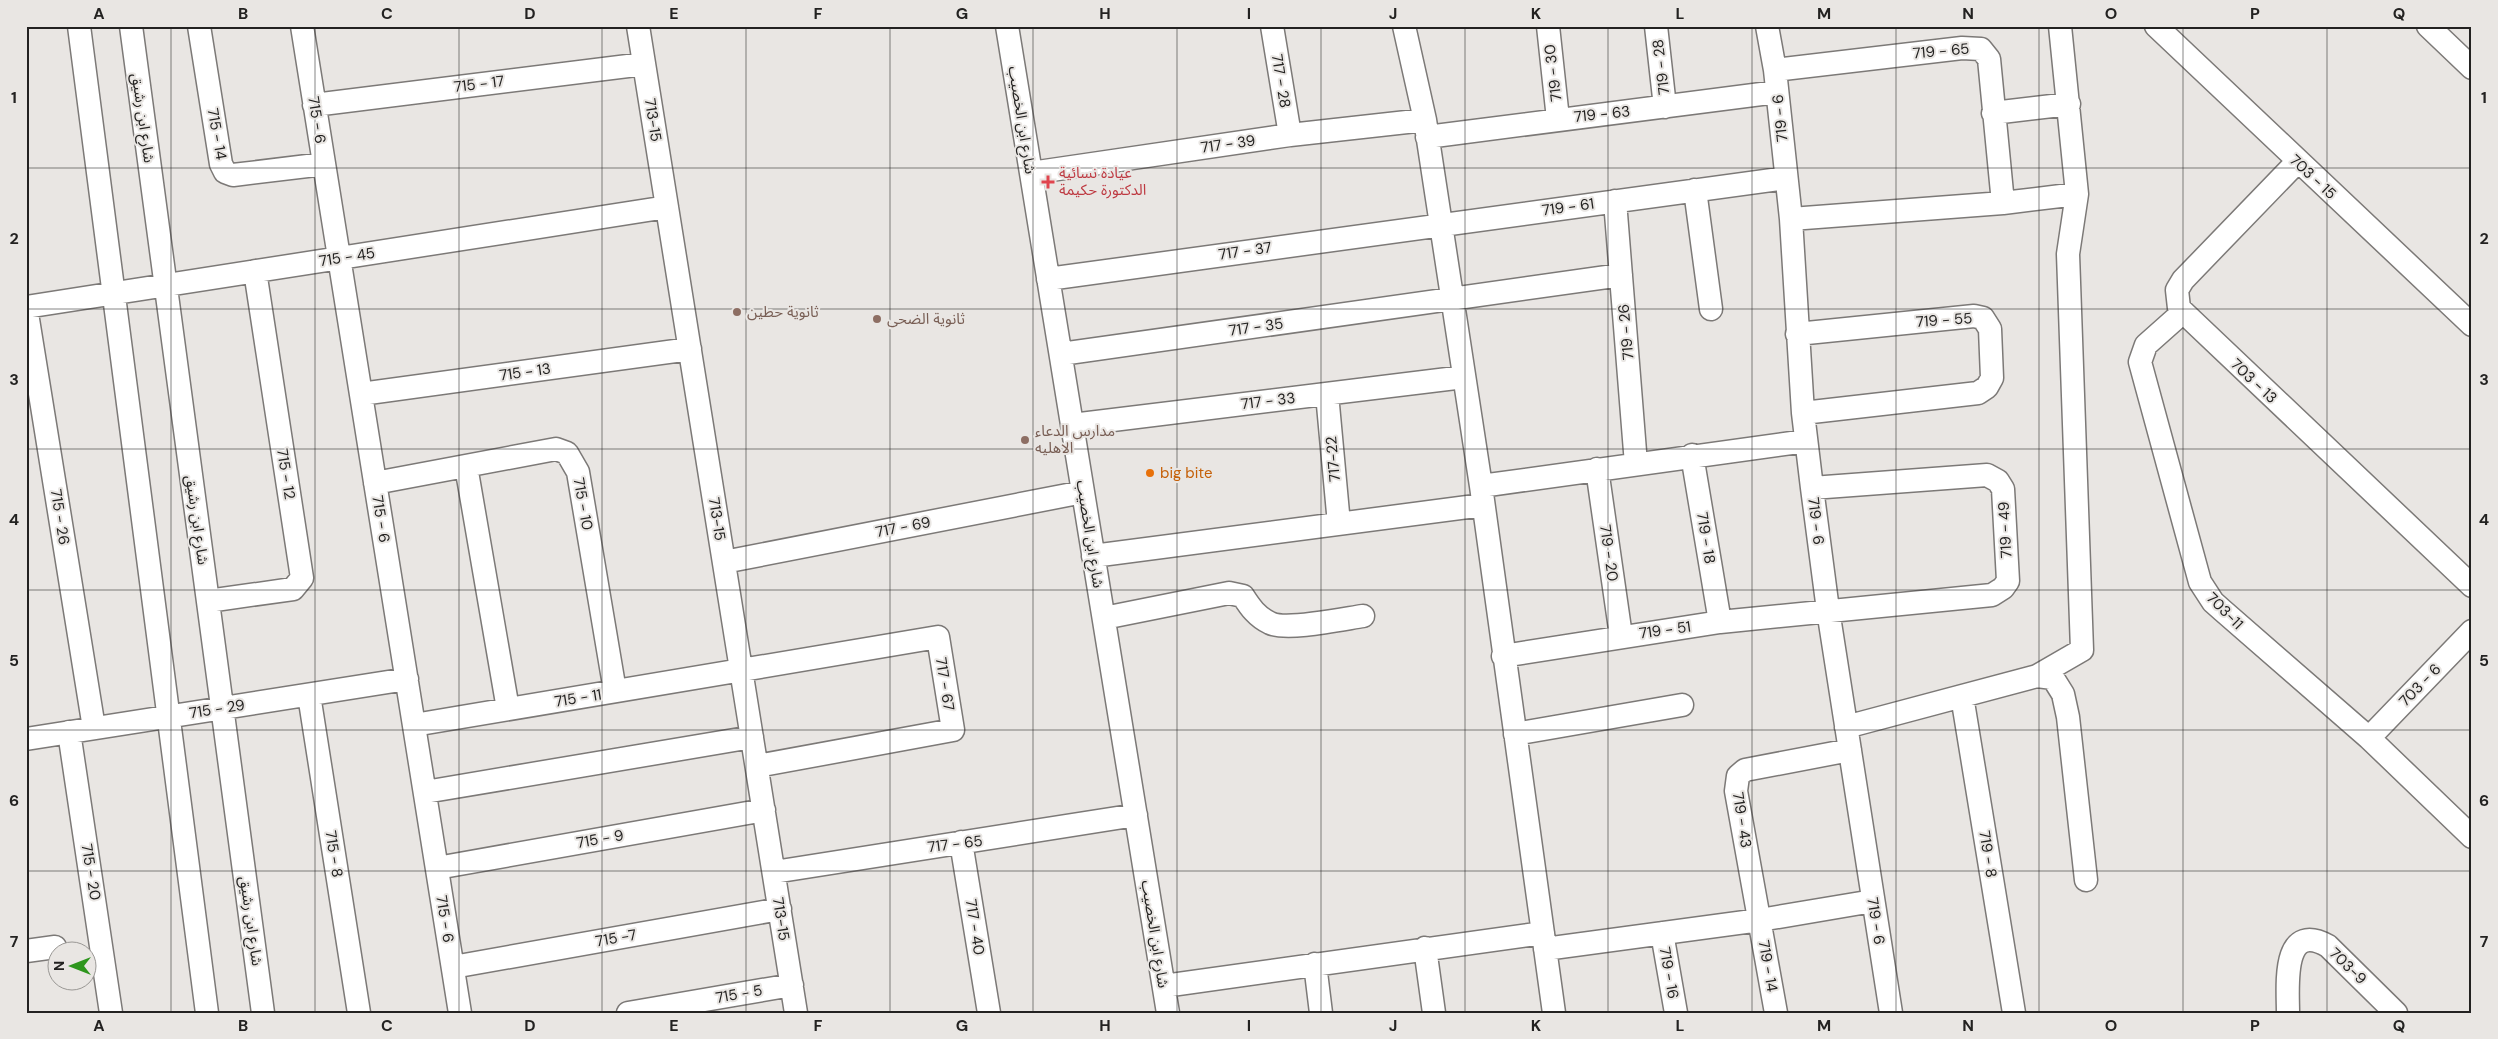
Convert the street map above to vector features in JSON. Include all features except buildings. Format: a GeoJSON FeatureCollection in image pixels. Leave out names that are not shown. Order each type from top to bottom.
{"type":"FeatureCollection","features":[{"type":"Feature","properties":{"kind":"street"},"geometry":{"type":"LineString","coordinates":[[79,26],[207,1013]]}},
{"type":"Feature","properties":{"kind":"street","name":"شارع ابن رشيق"},"geometry":{"type":"LineString","coordinates":[[131,26],[263,1013]]}},
{"type":"Feature","properties":{"kind":"street","name":"715 - 14"},"geometry":{"type":"LineString","coordinates":[[199,26],[221,164],[226,172],[233,176],[324,164]]}},
{"type":"Feature","properties":{"kind":"street","name":"715 - 6"},"geometry":{"type":"LineString","coordinates":[[302,26],[460,1013]]}},
{"type":"Feature","properties":{"kind":"street","name":"713-15"},"geometry":{"type":"LineString","coordinates":[[638,26],[796,1013]]}},
{"type":"Feature","properties":{"kind":"street","name":"شارع ابن الخصيب"},"geometry":{"type":"LineString","coordinates":[[1008,26],[1168,1013]]}},
{"type":"Feature","properties":{"kind":"street","name":"717 - 28"},"geometry":{"type":"LineString","coordinates":[[1272,26],[1290,135]]}},
{"type":"Feature","properties":{"kind":"street"},"geometry":{"type":"LineString","coordinates":[[1404,26],[1426,128],[1441,224],[1482,496],[1554,1013]]}},
{"type":"Feature","properties":{"kind":"street","name":"719 - 30"},"geometry":{"type":"LineString","coordinates":[[1548,26],[1558,119]]}},
{"type":"Feature","properties":{"kind":"street","name":"719 - 28"},"geometry":{"type":"LineString","coordinates":[[1656,26],[1665,107]]}},
{"type":"Feature","properties":{"kind":"street","name":"719 - 6"},"geometry":{"type":"LineString","coordinates":[[1766,26],[1776,81],[1791,219],[1797,334],[1806,441],[1828,610],[1891,1013]]}},
{"type":"Feature","properties":{"kind":"street"},"geometry":{"type":"LineString","coordinates":[[1846,726],[2036,676],[2082,650],[2068,254],[2077,194],[2060,26]]}},
{"type":"Feature","properties":{"kind":"street","name":"703 - 15"},"geometry":{"type":"LineString","coordinates":[[2156,26],[2297,162],[2472,325]]}},
{"type":"Feature","properties":{"kind":"street"},"geometry":{"type":"LineString","coordinates":[[2428,26],[2472,68]]}},
{"type":"Feature","properties":{"kind":"street","name":"719 - 65"},"geometry":{"type":"LineString","coordinates":[[1776,81],[1962,48],[1981,49],[1989,59],[2003,203]]}},
{"type":"Feature","properties":{"kind":"street","name":"715 - 17"},"geometry":{"type":"LineString","coordinates":[[314,105],[644,64]]}},
{"type":"Feature","properties":{"kind":"street","name":"719 - 63"},"geometry":{"type":"LineString","coordinates":[[1426,128],[1558,119],[1665,107],[1776,81]]}},
{"type":"Feature","properties":{"kind":"street"},"geometry":{"type":"LineString","coordinates":[[1993,113],[2068,104]]}},
{"type":"Feature","properties":{"kind":"street","name":"717 - 39"},"geometry":{"type":"LineString","coordinates":[[1031,174],[1290,135],[1426,128]]}},
{"type":"Feature","properties":{"kind":"street"},"geometry":{"type":"LineString","coordinates":[[2182,313],[2177,302],[2180,284],[2297,162]]}},
{"type":"Feature","properties":{"kind":"street","name":"719 - 61"},"geometry":{"type":"LineString","coordinates":[[1441,224],[1786,178]]}},
{"type":"Feature","properties":{"kind":"street"},"geometry":{"type":"LineString","coordinates":[[1695,190],[1711,309]]}},
{"type":"Feature","properties":{"kind":"street"},"geometry":{"type":"LineString","coordinates":[[1791,219],[2003,203],[2077,194]]}},
{"type":"Feature","properties":{"kind":"street","name":"719 - 26"},"geometry":{"type":"LineString","coordinates":[[1615,201],[1636,464]]}},
{"type":"Feature","properties":{"kind":"street","name":"715 - 45"},"geometry":{"type":"LineString","coordinates":[[26,307],[667,207]]}},
{"type":"Feature","properties":{"kind":"street","name":"717 - 37"},"geometry":{"type":"LineString","coordinates":[[1048,279],[1441,224]]}},
{"type":"Feature","properties":{"kind":"street","name":"715 - 12"},"geometry":{"type":"LineString","coordinates":[[208,601],[293,589],[302,578],[255,271]]}},
{"type":"Feature","properties":{"kind":"street","name":"717 - 35"},"geometry":{"type":"LineString","coordinates":[[1061,354],[1621,275]]}},
{"type":"Feature","properties":{"kind":"street","name":"715 - 26"},"geometry":{"type":"LineString","coordinates":[[26,307],[94,728]]}},
{"type":"Feature","properties":{"kind":"street","name":"703 - 13"},"geometry":{"type":"LineString","coordinates":[[2182,313],[2472,586]]}},
{"type":"Feature","properties":{"kind":"street","name":"703-11"},"geometry":{"type":"LineString","coordinates":[[2182,313],[2146,345],[2140,362],[2200,582],[2217,606],[2368,738],[2472,837]]}},
{"type":"Feature","properties":{"kind":"street","name":"719 - 55"},"geometry":{"type":"LineString","coordinates":[[1797,334],[1974,316],[1983,318],[1990,329],[1992,378],[1987,387],[1978,393],[1803,414]]}},
{"type":"Feature","properties":{"kind":"street","name":"715 - 13"},"geometry":{"type":"LineString","coordinates":[[361,394],[690,349]]}},
{"type":"Feature","properties":{"kind":"street","name":"717 - 33"},"geometry":{"type":"LineString","coordinates":[[1072,425],[1464,377]]}},
{"type":"Feature","properties":{"kind":"street","name":"717-22"},"geometry":{"type":"LineString","coordinates":[[1327,394],[1339,524]]}},
{"type":"Feature","properties":{"kind":"street"},"geometry":{"type":"LineString","coordinates":[[1093,556],[1339,524],[1482,496],[1597,469],[1806,441]]}},
{"type":"Feature","properties":{"kind":"street","name":"715 - 10"},"geometry":{"type":"LineString","coordinates":[[375,482],[556,449],[567,452],[578,472],[615,691]]}},
{"type":"Feature","properties":{"kind":"street","name":"719 - 18"},"geometry":{"type":"LineString","coordinates":[[1692,455],[1720,622]]}},
{"type":"Feature","properties":{"kind":"street"},"geometry":{"type":"LineString","coordinates":[[466,466],[508,709]]}},
{"type":"Feature","properties":{"kind":"street","name":"719 - 20"},"geometry":{"type":"LineString","coordinates":[[1597,469],[1621,636]]}},
{"type":"Feature","properties":{"kind":"street","name":"719 - 49"},"geometry":{"type":"LineString","coordinates":[[1812,488],[1987,475],[1998,480],[2003,489],[2008,581],[2003,588],[1992,595],[1828,610]]}},
{"type":"Feature","properties":{"kind":"street","name":"717 - 69"},"geometry":{"type":"LineString","coordinates":[[724,562],[1083,492]]}},
{"type":"Feature","properties":{"kind":"street"},"geometry":{"type":"LineString","coordinates":[[1104,618],[1229,593],[1243,596],[1252,611],[1271,624],[1290,626],[1363,616]]}},
{"type":"Feature","properties":{"kind":"street","name":"719 - 51"},"geometry":{"type":"LineString","coordinates":[[1503,656],[1621,636],[1720,622],[1828,610]]}},
{"type":"Feature","properties":{"kind":"street","name":"703 - 6"},"geometry":{"type":"LineString","coordinates":[[2368,738],[2472,631]]}},
{"type":"Feature","properties":{"kind":"street","name":"717 - 67"},"geometry":{"type":"LineString","coordinates":[[742,671],[938,636],[953,730],[757,766]]}},
{"type":"Feature","properties":{"kind":"street","name":"715 - 11"},"geometry":{"type":"LineString","coordinates":[[414,724],[742,671]]}},
{"type":"Feature","properties":{"kind":"street"},"geometry":{"type":"LineString","coordinates":[[2036,676],[2053,678],[2063,694],[2086,880]]}},
{"type":"Feature","properties":{"kind":"street","name":"715 - 29"},"geometry":{"type":"LineString","coordinates":[[26,739],[407,679]]}},
{"type":"Feature","properties":{"kind":"street","name":"715 - 8"},"geometry":{"type":"LineString","coordinates":[[309,694],[359,1013]]}},
{"type":"Feature","properties":{"kind":"street","name":"719 - 8"},"geometry":{"type":"LineString","coordinates":[[1962,696],[2014,1013]]}},
{"type":"Feature","properties":{"kind":"street"},"geometry":{"type":"LineString","coordinates":[[1515,734],[1682,705]]}},
{"type":"Feature","properties":{"kind":"street","name":"715 - 20"},"geometry":{"type":"LineString","coordinates":[[69,732],[111,1013]]}},
{"type":"Feature","properties":{"kind":"street"},"geometry":{"type":"LineString","coordinates":[[425,792],[752,737]]}},
{"type":"Feature","properties":{"kind":"street","name":"719 - 43"},"geometry":{"type":"LineString","coordinates":[[1760,920],[1736,791],[1738,776],[1745,770],[1850,750]]}},
{"type":"Feature","properties":{"kind":"street","name":"715 - 9"},"geometry":{"type":"LineString","coordinates":[[437,868],[764,810]]}},
{"type":"Feature","properties":{"kind":"street","name":"717 - 65"},"geometry":{"type":"LineString","coordinates":[[774,872],[961,842],[976,842],[1136,815]]}},
{"type":"Feature","properties":{"kind":"street","name":"717 - 40"},"geometry":{"type":"LineString","coordinates":[[961,842],[989,1013]]}},
{"type":"Feature","properties":{"kind":"street"},"geometry":{"type":"LineString","coordinates":[[1164,986],[1425,948],[1662,933],[1760,920],[1873,901]]}},
{"type":"Feature","properties":{"kind":"street","name":"715 -7"},"geometry":{"type":"LineString","coordinates":[[453,967],[780,909]]}},
{"type":"Feature","properties":{"kind":"street","name":"719 - 14"},"geometry":{"type":"LineString","coordinates":[[1760,920],[1776,1013]]}},
{"type":"Feature","properties":{"kind":"street","name":"719 - 16"},"geometry":{"type":"LineString","coordinates":[[1662,933],[1676,1013]]}},
{"type":"Feature","properties":{"kind":"street","name":"703-9"},"geometry":{"type":"LineString","coordinates":[[2288,1013],[2288,964],[2294,950],[2306,942],[2314,941],[2328,946],[2396,1013]]}},
{"type":"Feature","properties":{"kind":"street"},"geometry":{"type":"LineString","coordinates":[[26,951],[48,948]]}},
{"type":"Feature","properties":{"kind":"street"},"geometry":{"type":"LineString","coordinates":[[1425,948],[1434,1013]]}},
{"type":"Feature","properties":{"kind":"street"},"geometry":{"type":"LineString","coordinates":[[1314,964],[1321,1013]]}},
{"type":"Feature","properties":{"kind":"street","name":"715 - 5"},"geometry":{"type":"LineString","coordinates":[[628,1013],[792,985]]}},
{"type":"Feature","properties":{"kind":"place","name":"عيادة نسائية الدكتورة حكيمة"},"geometry":{"type":"Point","coordinates":[1048,182]}},
{"type":"Feature","properties":{"kind":"place","name":"ثانوية حطين"},"geometry":{"type":"Point","coordinates":[737,312]}},
{"type":"Feature","properties":{"kind":"place","name":"ثانوية الضحى"},"geometry":{"type":"Point","coordinates":[877,319]}},
{"type":"Feature","properties":{"kind":"place","name":"مدارس الدعاء الاهليه"},"geometry":{"type":"Point","coordinates":[1025,440]}},
{"type":"Feature","properties":{"kind":"place","name":"big bite"},"geometry":{"type":"Point","coordinates":[1150,473]}}]}
